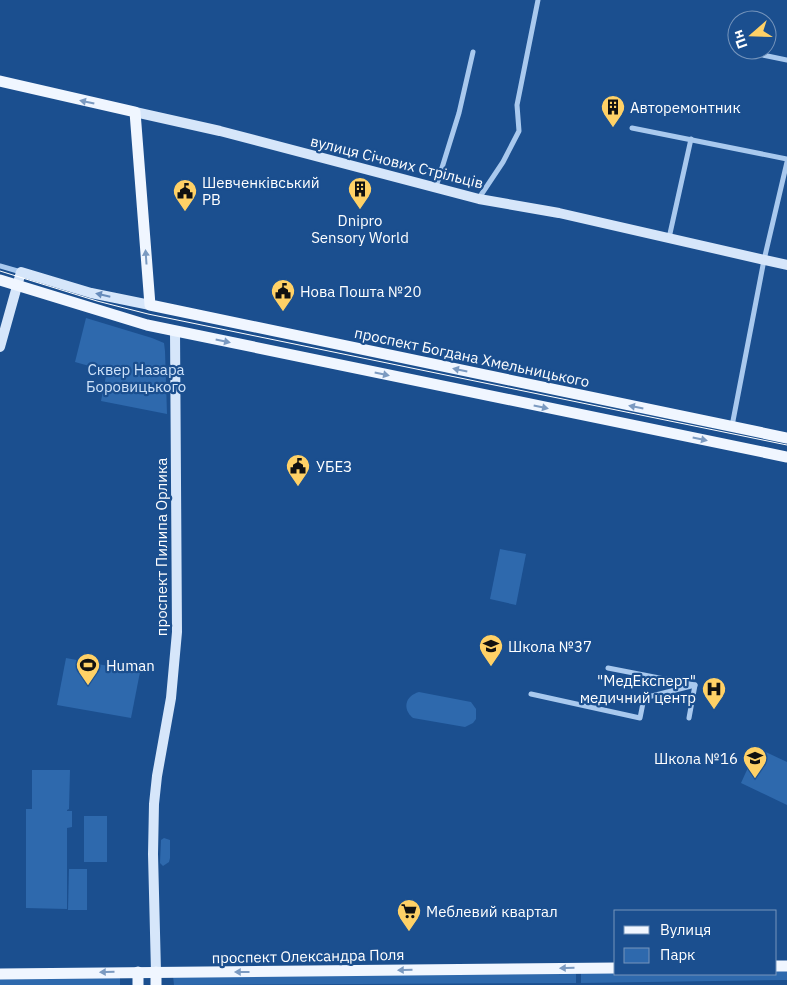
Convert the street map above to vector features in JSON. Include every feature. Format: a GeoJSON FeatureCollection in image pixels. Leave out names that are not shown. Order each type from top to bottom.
{"type":"FeatureCollection","features":[{"type":"Feature","properties":{"kind":"main road","name":"вулиця Січових Стрільців"},"geometry":{"type":"LineString","coordinates":[[0,81],[134,112]]}},
{"type":"Feature","properties":{"kind":"main road"},"geometry":{"type":"LineString","coordinates":[[134,112],[150,305]]}},
{"type":"Feature","properties":{"kind":"main road"},"geometry":{"type":"LineString","coordinates":[[0,280],[125,319],[175,331],[787,457]]}},
{"type":"Feature","properties":{"kind":"main road","name":"проспект Богдана Хмельницького"},"geometry":{"type":"LineString","coordinates":[[150,305],[787,438]]}},
{"type":"Feature","properties":{"kind":"main road"},"geometry":{"type":"LineString","coordinates":[[175,331],[176,311]]}},
{"type":"Feature","properties":{"kind":"main road"},"geometry":{"type":"LineString","coordinates":[[490,396],[494,377]]}},
{"type":"Feature","properties":{"kind":"main road"},"geometry":{"type":"LineString","coordinates":[[728,445],[732,426]]}},
{"type":"Feature","properties":{"kind":"main road","name":"проспект Олександра Поля"},"geometry":{"type":"LineString","coordinates":[[0,974],[614,968]]}},
{"type":"Feature","properties":{"kind":"main road"},"geometry":{"type":"LineString","coordinates":[[138,972],[138,985]]}},
{"type":"Feature","properties":{"kind":"main road"},"geometry":{"type":"LineString","coordinates":[[156,972],[156,985]]}},
{"type":"Feature","properties":{"kind":"street"},"geometry":{"type":"LineString","coordinates":[[479,199],[503,162],[519,131],[517,104],[538,0]]}},
{"type":"Feature","properties":{"kind":"street"},"geometry":{"type":"LineString","coordinates":[[436,187],[459,112],[473,52]]}},
{"type":"Feature","properties":{"kind":"street","name":"вулиця Січових Стрільців"},"geometry":{"type":"LineString","coordinates":[[134,112],[220,131],[479,199],[527,207],[787,265]]}},
{"type":"Feature","properties":{"kind":"street"},"geometry":{"type":"LineString","coordinates":[[632,128],[691,139],[787,161],[764,260],[732,426]]}},
{"type":"Feature","properties":{"kind":"street"},"geometry":{"type":"LineString","coordinates":[[670,238],[691,139]]}},
{"type":"Feature","properties":{"kind":"street"},"geometry":{"type":"LineString","coordinates":[[0,266],[91,292],[150,305]]}},
{"type":"Feature","properties":{"kind":"street"},"geometry":{"type":"LineString","coordinates":[[0,347],[21,272]]}},
{"type":"Feature","properties":{"kind":"street","name":"проспект Пилипа Орлика"},"geometry":{"type":"LineString","coordinates":[[156,972],[153,854],[154,804],[171,698],[177,632],[175,331]]}},
{"type":"Feature","properties":{"kind":"street"},"geometry":{"type":"LineString","coordinates":[[608,668],[695,684]]}},
{"type":"Feature","properties":{"kind":"street"},"geometry":{"type":"LineString","coordinates":[[531,694],[640,718],[644,698],[695,684]]}},
{"type":"Feature","properties":{"kind":"street"},"geometry":{"type":"LineString","coordinates":[[689,718],[695,684]]}},
{"type":"Feature","properties":{"kind":"green space","name":"Сквер Назара Боровицького"},"geometry":{"type":"Polygon","coordinates":[[[86,318],[164,343],[167,414],[101,401],[107,371],[75,362],[86,318]]]}},
{"type":"Feature","properties":{"kind":"green space"},"geometry":{"type":"Polygon","coordinates":[[[500,549],[526,554],[516,605],[490,599],[500,549]]]}},
{"type":"Feature","properties":{"kind":"green space","name":"Human"},"geometry":{"type":"Polygon","coordinates":[[[66,658],[140,672],[131,718],[57,705],[66,658]]]}},
{"type":"Feature","properties":{"kind":"green space"},"geometry":{"type":"Polygon","coordinates":[[[419,692],[471,702],[476,709],[476,719],[465,727],[413,718],[406,707],[411,696],[419,692]]]}},
{"type":"Feature","properties":{"kind":"green space"},"geometry":{"type":"Polygon","coordinates":[[[757,748],[787,762],[787,805],[741,783],[757,748]]]}},
{"type":"Feature","properties":{"kind":"green space"},"geometry":{"type":"Polygon","coordinates":[[[32,770],[70,770],[69,809],[67,811],[72,811],[72,827],[67,828],[67,909],[26,908],[26,809],[32,809],[32,770]]]}},
{"type":"Feature","properties":{"kind":"green space"},"geometry":{"type":"Polygon","coordinates":[[[84,816],[107,816],[107,862],[84,862],[84,816]]]}},
{"type":"Feature","properties":{"kind":"green space"},"geometry":{"type":"Polygon","coordinates":[[[164,838],[170,840],[170,858],[169,862],[163,866],[160,863],[161,840],[164,838]]]}},
{"type":"Feature","properties":{"kind":"green space"},"geometry":{"type":"Polygon","coordinates":[[[69,869],[87,869],[87,910],[68,910],[69,869]]]}},
{"type":"Feature","properties":{"kind":"green space"},"geometry":{"type":"Polygon","coordinates":[[[777,970],[787,970],[787,980],[581,983],[581,973],[614,973],[614,975],[777,975],[777,970]]]}},
{"type":"Feature","properties":{"kind":"green space"},"geometry":{"type":"Polygon","coordinates":[[[576,974],[576,983],[174,985],[173,976],[576,974]]]}},
{"type":"Feature","properties":{"kind":"green space"},"geometry":{"type":"Polygon","coordinates":[[[120,978],[120,985],[0,985],[0,979],[120,978]]]}},
{"type":"Feature","properties":{"kind":"tram line"},"geometry":{"type":"LineString","coordinates":[[0,271],[97,301],[148,314],[787,445]]}},
{"type":"Feature","properties":{"kind":"place","name":"Авторемонтник"},"geometry":{"type":"Point","coordinates":[613,128]}},
{"type":"Feature","properties":{"kind":"place","name":"Dnipro Sensory World"},"geometry":{"type":"Point","coordinates":[360,210]}},
{"type":"Feature","properties":{"kind":"place","name":"Шевченківський РВ"},"geometry":{"type":"Point","coordinates":[185,212]}},
{"type":"Feature","properties":{"kind":"place","name":"Нова Пошта №20"},"geometry":{"type":"Point","coordinates":[283,312]}},
{"type":"Feature","properties":{"kind":"place","name":"УБЕЗ"},"geometry":{"type":"Point","coordinates":[298,487]}},
{"type":"Feature","properties":{"kind":"place","name":"Школа №37"},"geometry":{"type":"Point","coordinates":[491,667]}},
{"type":"Feature","properties":{"kind":"place","name":"Human"},"geometry":{"type":"Point","coordinates":[88,686]}},
{"type":"Feature","properties":{"kind":"place","name":"\"МедЕксперт\" медичний центр"},"geometry":{"type":"Point","coordinates":[714,710]}},
{"type":"Feature","properties":{"kind":"place","name":"Школа №16"},"geometry":{"type":"Point","coordinates":[755,779]}},
{"type":"Feature","properties":{"kind":"place","name":"Меблевий квартал"},"geometry":{"type":"Point","coordinates":[409,932]}}]}
